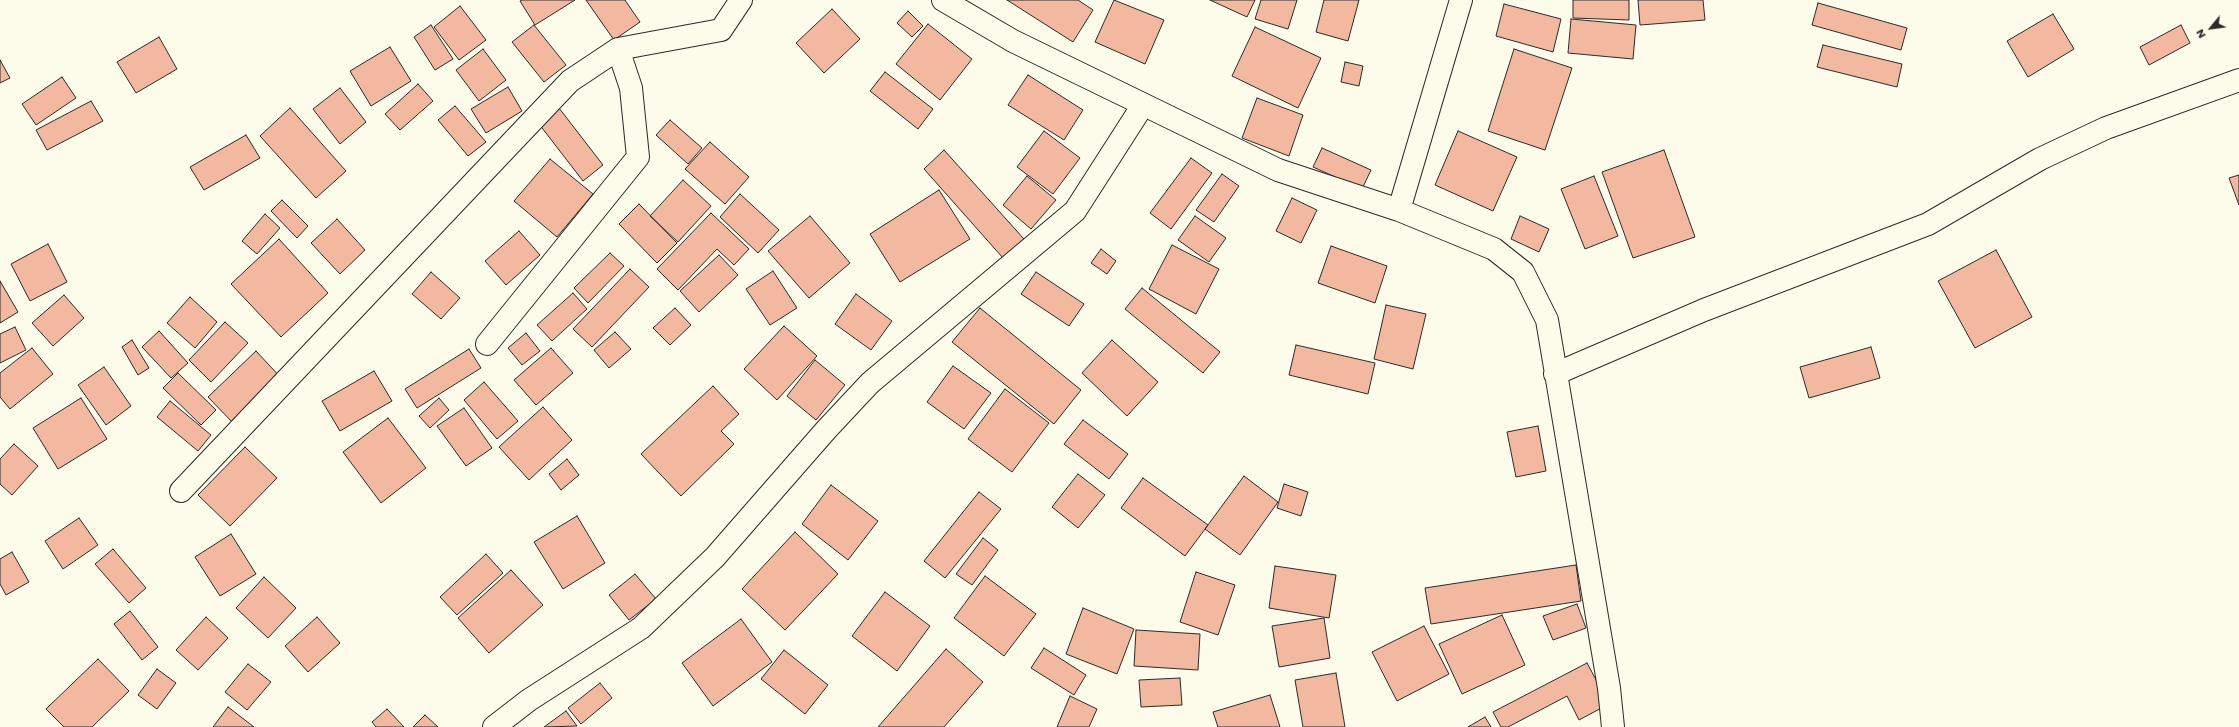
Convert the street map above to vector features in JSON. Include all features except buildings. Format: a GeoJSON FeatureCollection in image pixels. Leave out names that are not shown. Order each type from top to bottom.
{"type":"FeatureCollection","features":[{"type":"Feature","properties":{"kind":"street"},"geometry":{"type":"LineString","coordinates":[[181,491],[570,81],[618,49],[721,30],[741,0]]}},
{"type":"Feature","properties":{"kind":"street"},"geometry":{"type":"LineString","coordinates":[[943,0],[1013,41],[1278,170],[1398,210],[1494,249],[1523,272],[1547,320],[1609,688],[1613,727]]}},
{"type":"Feature","properties":{"kind":"street"},"geometry":{"type":"LineString","coordinates":[[1398,210],[1462,0]]}},
{"type":"Feature","properties":{"kind":"street"},"geometry":{"type":"LineString","coordinates":[[487,344],[638,157],[631,88],[618,49]]}},
{"type":"Feature","properties":{"kind":"street"},"geometry":{"type":"LineString","coordinates":[[1555,374],[1704,310],[1928,224],[2040,159],[2106,128],[2239,80]]}},
{"type":"Feature","properties":{"kind":"street"},"geometry":{"type":"LineString","coordinates":[[494,727],[529,700],[641,628],[715,557],[826,430],[870,383],[1075,211],[1143,105]]}}]}
